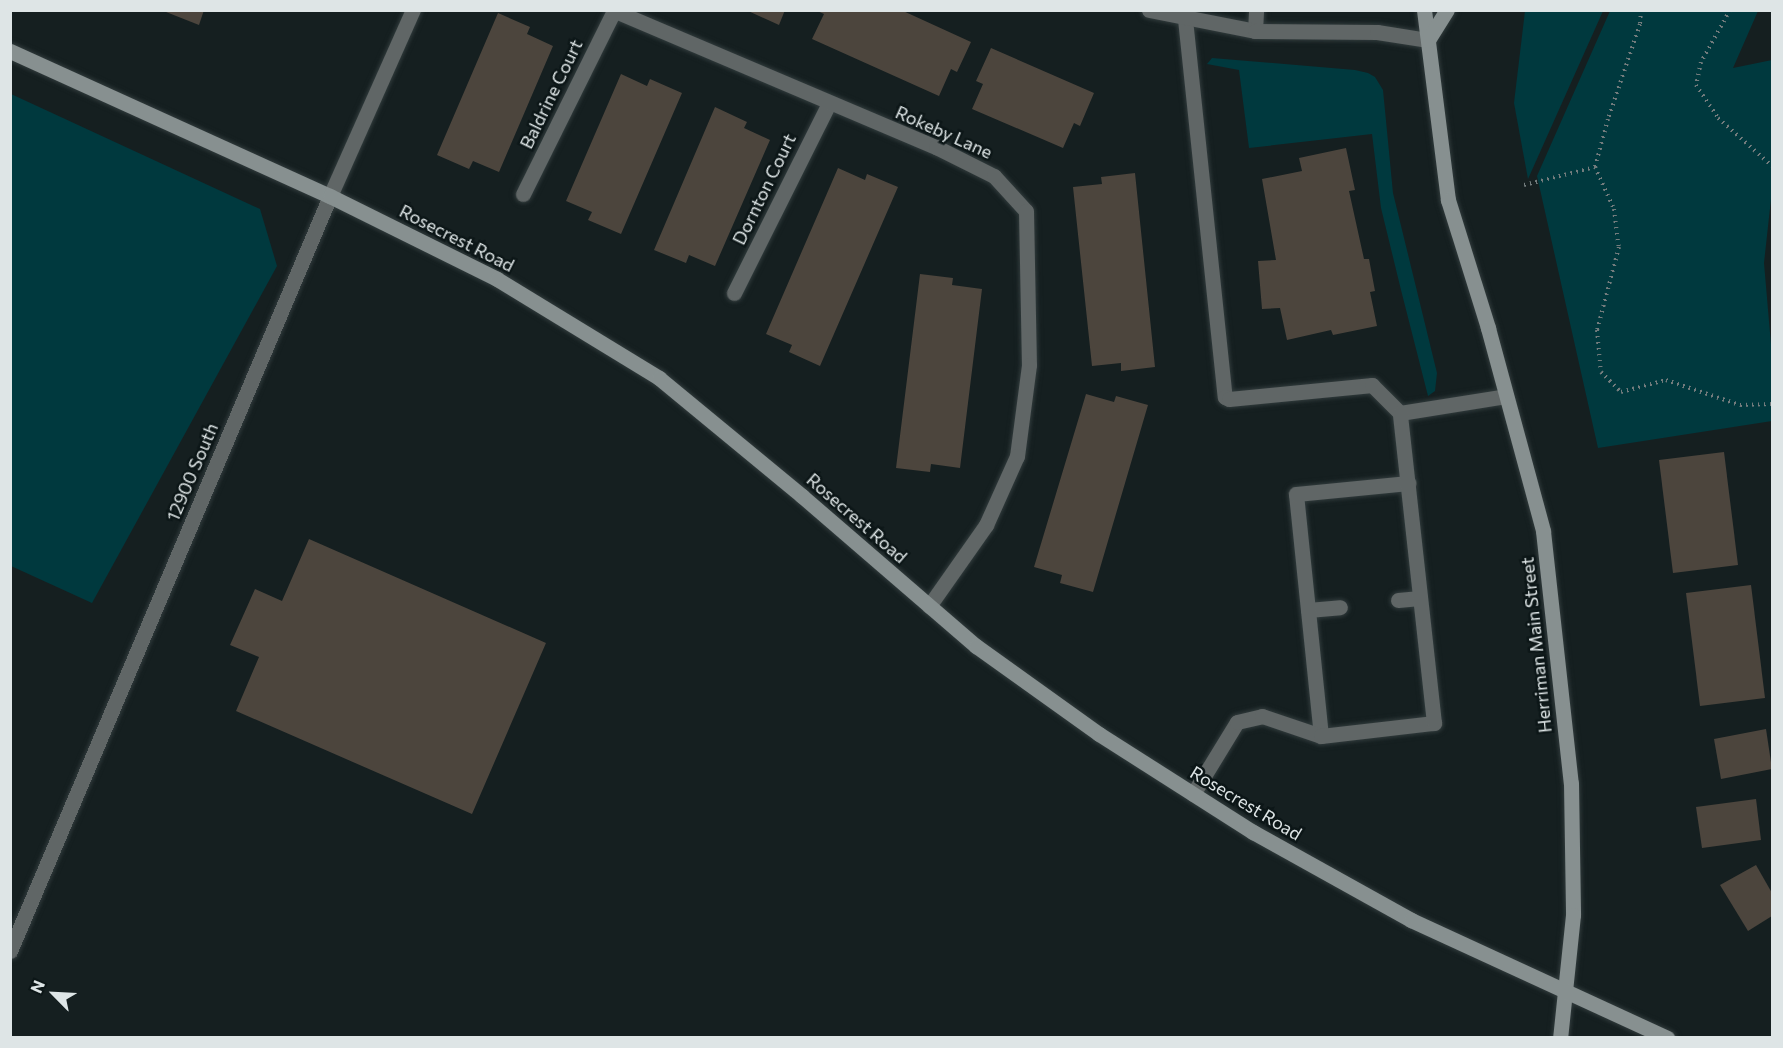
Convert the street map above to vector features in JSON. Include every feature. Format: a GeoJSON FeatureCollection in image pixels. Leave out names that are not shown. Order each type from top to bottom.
{"type":"FeatureCollection","features":[{"type":"Feature","properties":{"kind":"main road"},"geometry":{"type":"LineString","coordinates":[[1424,10],[1428,40]]}},
{"type":"Feature","properties":{"kind":"main road"},"geometry":{"type":"LineString","coordinates":[[1428,40],[1447,10]]}},
{"type":"Feature","properties":{"kind":"main road","name":"Herriman Main Street"},"geometry":{"type":"LineString","coordinates":[[1428,40],[1448,200],[1464,258],[1488,328],[1543,531],[1571,783],[1572,915],[1560,1038]]}},
{"type":"Feature","properties":{"kind":"main road","name":"Rosecrest Road"},"geometry":{"type":"LineString","coordinates":[[10,51],[330,196],[498,279],[659,378],[802,496],[976,646],[1098,734],[1253,832],[1411,920],[1667,1038]]}},
{"type":"Feature","properties":{"kind":"street","name":"12900 South"},"geometry":{"type":"LineString","coordinates":[[10,951],[330,196],[413,10]]}},
{"type":"Feature","properties":{"kind":"street"},"geometry":{"type":"LineString","coordinates":[[1149,10],[1185,19],[1255,31],[1377,32],[1428,40]]}},
{"type":"Feature","properties":{"kind":"street"},"geometry":{"type":"LineString","coordinates":[[1255,31],[1256,10]]}},
{"type":"Feature","properties":{"kind":"street","name":"Rokeby Lane"},"geometry":{"type":"LineString","coordinates":[[614,11],[936,147],[994,176],[1026,211],[1029,365],[1017,456],[986,525],[929,606]]}},
{"type":"Feature","properties":{"kind":"street","name":"Baldrine Court"},"geometry":{"type":"LineString","coordinates":[[523,194],[614,11]]}},
{"type":"Feature","properties":{"kind":"street"},"geometry":{"type":"LineString","coordinates":[[1185,19],[1223,393],[1229,399],[1372,385],[1400,413],[1434,723],[1321,736],[1262,717],[1237,722],[1193,794]]}},
{"type":"Feature","properties":{"kind":"street","name":"Dornton Court"},"geometry":{"type":"LineString","coordinates":[[734,293],[829,103]]}},
{"type":"Feature","properties":{"kind":"street"},"geometry":{"type":"LineString","coordinates":[[1400,413],[1506,396]]}},
{"type":"Feature","properties":{"kind":"street"},"geometry":{"type":"LineString","coordinates":[[1321,736],[1296,494],[1408,483]]}},
{"type":"Feature","properties":{"kind":"street"},"geometry":{"type":"LineString","coordinates":[[1398,600],[1420,598]]}},
{"type":"Feature","properties":{"kind":"street"},"geometry":{"type":"LineString","coordinates":[[1308,610],[1340,607]]}},
{"type":"Feature","properties":{"kind":"path"},"geometry":{"type":"LineString","coordinates":[[1641,10],[1640,24],[1608,119],[1595,167],[1614,209],[1619,246],[1597,330],[1600,372],[1621,392],[1666,380],[1740,405],[1773,404]]}},
{"type":"Feature","properties":{"kind":"path"},"geometry":{"type":"LineString","coordinates":[[1730,10],[1701,62],[1696,85],[1718,118],[1773,166]]}},
{"type":"Feature","properties":{"kind":"path"},"geometry":{"type":"LineString","coordinates":[[1524,185],[1595,167]]}},
{"type":"Feature","properties":{"kind":"shaded area"},"geometry":{"type":"Polygon","coordinates":[[[1525,11],[1603,11],[1528,179],[1514,103],[1525,11]]]}},
{"type":"Feature","properties":{"kind":"shaded area"},"geometry":{"type":"Polygon","coordinates":[[[1610,11],[1758,11],[1733,68],[1772,60],[1772,190],[1764,263],[1772,356],[1772,421],[1598,448],[1537,176],[1610,11]]]}},
{"type":"Feature","properties":{"kind":"shaded area"},"geometry":{"type":"Polygon","coordinates":[[[1212,58],[1355,70],[1375,77],[1383,90],[1393,193],[1437,373],[1435,391],[1428,396],[1381,208],[1372,134],[1249,148],[1239,70],[1207,64],[1212,58]]]}},
{"type":"Feature","properties":{"kind":"shaded area"},"geometry":{"type":"Polygon","coordinates":[[[11,94],[260,209],[277,266],[92,603],[11,566],[11,94]]]}},
{"type":"Feature","properties":{"kind":"building"},"geometry":{"type":"Polygon","coordinates":[[[161,10],[204,10],[199,25],[161,10]]]}},
{"type":"Feature","properties":{"kind":"building"},"geometry":{"type":"Polygon","coordinates":[[[746,10],[785,10],[779,25],[746,10]]]}},
{"type":"Feature","properties":{"kind":"building"},"geometry":{"type":"Polygon","coordinates":[[[815,10],[901,10],[971,42],[957,72],[951,69],[939,96],[812,39],[824,14],[815,10]]]}},
{"type":"Feature","properties":{"kind":"building"},"geometry":{"type":"Polygon","coordinates":[[[498,13],[530,27],[527,34],[553,46],[499,172],[473,161],[469,169],[437,155],[498,13]]]}},
{"type":"Feature","properties":{"kind":"building"},"geometry":{"type":"Polygon","coordinates":[[[991,48],[1094,93],[1080,126],[1074,123],[1063,148],[972,109],[983,84],[976,81],[991,48]]]}},
{"type":"Feature","properties":{"kind":"building"},"geometry":{"type":"Polygon","coordinates":[[[621,74],[647,86],[650,79],[682,93],[621,234],[588,220],[592,212],[566,201],[621,74]]]}},
{"type":"Feature","properties":{"kind":"building"},"geometry":{"type":"Polygon","coordinates":[[[715,107],[747,122],[744,128],[770,140],[715,266],[689,255],[686,263],[654,250],[715,107]]]}},
{"type":"Feature","properties":{"kind":"building"},"geometry":{"type":"Polygon","coordinates":[[[1346,148],[1355,190],[1349,191],[1364,259],[1369,259],[1375,291],[1370,292],[1377,326],[1333,335],[1331,330],[1287,340],[1280,308],[1262,309],[1258,261],[1276,260],[1262,179],[1302,171],[1299,158],[1346,148]]]}},
{"type":"Feature","properties":{"kind":"building"},"geometry":{"type":"Polygon","coordinates":[[[838,168],[865,180],[867,174],[898,187],[820,366],[789,352],[792,345],[766,334],[838,168]]]}},
{"type":"Feature","properties":{"kind":"building"},"geometry":{"type":"Polygon","coordinates":[[[1135,173],[1155,367],[1121,371],[1121,363],[1092,366],[1073,187],[1102,184],[1101,177],[1135,173]]]}},
{"type":"Feature","properties":{"kind":"building"},"geometry":{"type":"Polygon","coordinates":[[[920,274],[953,278],[952,285],[982,289],[960,468],[931,464],[930,472],[896,468],[920,274]]]}},
{"type":"Feature","properties":{"kind":"building"},"geometry":{"type":"Polygon","coordinates":[[[1086,394],[1114,402],[1116,396],[1148,405],[1093,592],[1060,583],[1062,575],[1034,567],[1086,394]]]}},
{"type":"Feature","properties":{"kind":"building"},"geometry":{"type":"Polygon","coordinates":[[[1724,452],[1738,565],[1673,573],[1659,460],[1724,452]]]}},
{"type":"Feature","properties":{"kind":"building"},"geometry":{"type":"Polygon","coordinates":[[[309,539],[546,643],[472,814],[236,711],[259,657],[230,645],[255,589],[282,601],[309,539]]]}},
{"type":"Feature","properties":{"kind":"building"},"geometry":{"type":"Polygon","coordinates":[[[1751,585],[1765,698],[1700,706],[1686,593],[1751,585]]]}},
{"type":"Feature","properties":{"kind":"building"},"geometry":{"type":"Polygon","coordinates":[[[1766,729],[1772,769],[1721,779],[1714,739],[1766,729]]]}},
{"type":"Feature","properties":{"kind":"building"},"geometry":{"type":"Polygon","coordinates":[[[1756,799],[1761,840],[1702,848],[1696,807],[1756,799]]]}},
{"type":"Feature","properties":{"kind":"building"},"geometry":{"type":"Polygon","coordinates":[[[1756,865],[1772,893],[1772,916],[1748,931],[1720,885],[1756,865]]]}}]}
